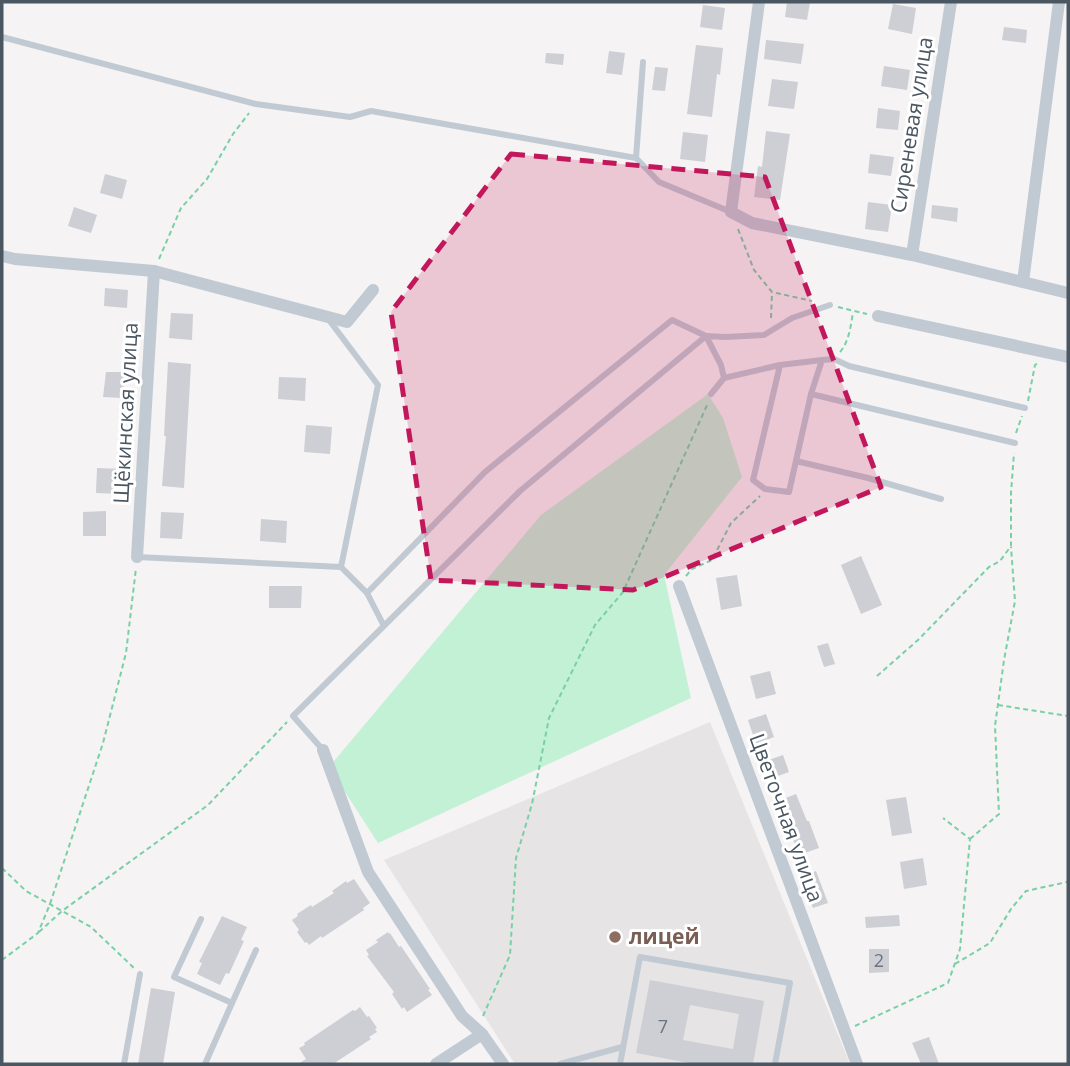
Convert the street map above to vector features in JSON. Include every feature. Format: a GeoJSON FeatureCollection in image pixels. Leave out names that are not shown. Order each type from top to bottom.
{"type":"FeatureCollection","features":[{"type":"Feature","properties":{"kind":"street"},"geometry":{"type":"LineString","coordinates":[[759,2],[731,212],[752,223],[912,255],[1068,293]]}},
{"type":"Feature","properties":{"kind":"street","name":"Сиреневая улица"},"geometry":{"type":"LineString","coordinates":[[912,255],[951,2]]}},
{"type":"Feature","properties":{"kind":"street"},"geometry":{"type":"LineString","coordinates":[[1023,282],[1059,2]]}},
{"type":"Feature","properties":{"kind":"street"},"geometry":{"type":"LineString","coordinates":[[2,256],[154,271],[347,322],[373,290]]}},
{"type":"Feature","properties":{"kind":"street","name":"Щёкинская улица"},"geometry":{"type":"LineString","coordinates":[[137,557],[154,271]]}},
{"type":"Feature","properties":{"kind":"street"},"geometry":{"type":"LineString","coordinates":[[878,317],[1063,356]]}},
{"type":"Feature","properties":{"kind":"street","name":"Цветочная улица"},"geometry":{"type":"LineString","coordinates":[[679,586],[857,1064]]}},
{"type":"Feature","properties":{"kind":"street"},"geometry":{"type":"LineString","coordinates":[[323,750],[368,872],[462,1016],[482,1034],[503,1064]]}},
{"type":"Feature","properties":{"kind":"street"},"geometry":{"type":"LineString","coordinates":[[436,1064],[482,1034]]}},
{"type":"Feature","properties":{"kind":"lane"},"geometry":{"type":"LineString","coordinates":[[2,37],[256,104],[350,117],[370,111],[636,158],[659,182],[731,212]]}},
{"type":"Feature","properties":{"kind":"lane"},"geometry":{"type":"LineString","coordinates":[[636,158],[643,62]]}},
{"type":"Feature","properties":{"kind":"lane"},"geometry":{"type":"LineString","coordinates":[[367,593],[485,472],[672,320],[706,336],[764,335],[792,318],[830,305]]}},
{"type":"Feature","properties":{"kind":"lane"},"geometry":{"type":"LineString","coordinates":[[326,316],[378,386],[341,567]]}},
{"type":"Feature","properties":{"kind":"lane"},"geometry":{"type":"LineString","coordinates":[[706,336],[724,378]]}},
{"type":"Feature","properties":{"kind":"lane"},"geometry":{"type":"LineString","coordinates":[[323,750],[293,716],[520,491],[706,336]]}},
{"type":"Feature","properties":{"kind":"lane"},"geometry":{"type":"LineString","coordinates":[[711,394],[724,378],[780,365],[834,359],[849,366],[1025,408]]}},
{"type":"Feature","properties":{"kind":"lane"},"geometry":{"type":"LineString","coordinates":[[780,365],[753,480],[765,489],[789,492],[811,394],[822,360]]}},
{"type":"Feature","properties":{"kind":"lane"},"geometry":{"type":"LineString","coordinates":[[811,394],[1015,443]]}},
{"type":"Feature","properties":{"kind":"lane"},"geometry":{"type":"LineString","coordinates":[[796,461],[941,499]]}},
{"type":"Feature","properties":{"kind":"lane"},"geometry":{"type":"LineString","coordinates":[[137,557],[341,567],[367,593],[384,625]]}},
{"type":"Feature","properties":{"kind":"lane"},"geometry":{"type":"LineString","coordinates":[[201,919],[174,977],[232,1003]]}},
{"type":"Feature","properties":{"kind":"lane"},"geometry":{"type":"LineString","coordinates":[[205,1064],[256,950]]}},
{"type":"Feature","properties":{"kind":"lane"},"geometry":{"type":"LineString","coordinates":[[620,1064],[640,957],[790,984],[775,1064]]}},
{"type":"Feature","properties":{"kind":"lane"},"geometry":{"type":"LineString","coordinates":[[124,1064],[140,974]]}},
{"type":"Feature","properties":{"kind":"lane"},"geometry":{"type":"LineString","coordinates":[[560,1064],[622,1047]]}},
{"type":"Feature","properties":{"kind":"path"},"geometry":{"type":"LineString","coordinates":[[154,271],[181,208],[207,179],[233,134],[256,104]]}},
{"type":"Feature","properties":{"kind":"path"},"geometry":{"type":"LineString","coordinates":[[731,212],[754,270],[772,292],[878,317]]}},
{"type":"Feature","properties":{"kind":"path"},"geometry":{"type":"LineString","coordinates":[[764,335],[771,322],[772,292]]}},
{"type":"Feature","properties":{"kind":"path"},"geometry":{"type":"LineString","coordinates":[[834,359],[844,347],[853,311]]}},
{"type":"Feature","properties":{"kind":"path"},"geometry":{"type":"LineString","coordinates":[[845,1031],[948,983],[960,949],[970,839],[999,814],[995,726],[1015,601],[1011,547],[1016,430],[1025,408],[1035,365],[1063,356]]}},
{"type":"Feature","properties":{"kind":"path"},"geometry":{"type":"LineString","coordinates":[[482,1034],[483,1013],[510,955],[516,858],[532,804],[549,718],[595,625],[623,592],[711,394]]}},
{"type":"Feature","properties":{"kind":"path"},"geometry":{"type":"LineString","coordinates":[[679,586],[692,569],[712,560],[731,523],[761,495]]}},
{"type":"Feature","properties":{"kind":"path"},"geometry":{"type":"LineString","coordinates":[[877,677],[918,640],[989,567],[1000,561],[1011,547]]}},
{"type":"Feature","properties":{"kind":"path"},"geometry":{"type":"LineString","coordinates":[[38,933],[103,743],[126,653],[137,557]]}},
{"type":"Feature","properties":{"kind":"path"},"geometry":{"type":"LineString","coordinates":[[998,705],[1068,716]]}},
{"type":"Feature","properties":{"kind":"path"},"geometry":{"type":"LineString","coordinates":[[2,960],[62,911],[208,805],[293,716]]}},
{"type":"Feature","properties":{"kind":"path"},"geometry":{"type":"LineString","coordinates":[[943,818],[970,839]]}},
{"type":"Feature","properties":{"kind":"path"},"geometry":{"type":"LineString","coordinates":[[2,868],[26,891],[91,927],[140,974]]}},
{"type":"Feature","properties":{"kind":"path"},"geometry":{"type":"LineString","coordinates":[[954,964],[990,943],[1026,891],[1068,880]]}},
{"type":"Feature","properties":{"kind":"highlighted area"},"geometry":{"type":"Polygon","coordinates":[[[511,154],[765,177],[881,487],[633,590],[431,580],[391,312],[511,154]]]}},
{"type":"Feature","properties":{"kind":"shaded area","name":"лицей"},"geometry":{"type":"Polygon","coordinates":[[[710,722],[850,1064],[515,1064],[384,860],[710,722]]]}},
{"type":"Feature","properties":{"kind":"green space"},"geometry":{"type":"Polygon","coordinates":[[[708,394],[723,418],[742,477],[664,575],[691,698],[378,843],[329,767],[541,515],[708,394]]]}},
{"type":"Feature","properties":{"kind":"building"},"geometry":{"type":"Polygon","coordinates":[[[787,2],[810,2],[807,20],[785,17],[787,2]]]}},
{"type":"Feature","properties":{"kind":"building"},"geometry":{"type":"Polygon","coordinates":[[[893,4],[916,8],[912,34],[888,29],[893,4]]]}},
{"type":"Feature","properties":{"kind":"building"},"geometry":{"type":"Polygon","coordinates":[[[703,5],[725,8],[722,30],[700,27],[703,5]]]}},
{"type":"Feature","properties":{"kind":"building"},"geometry":{"type":"Polygon","coordinates":[[[1004,27],[1027,30],[1026,43],[1002,40],[1004,27]]]}},
{"type":"Feature","properties":{"kind":"building"},"geometry":{"type":"Polygon","coordinates":[[[766,40],[804,44],[801,64],[764,59],[766,40]]]}},
{"type":"Feature","properties":{"kind":"building"},"geometry":{"type":"Polygon","coordinates":[[[696,45],[723,48],[712,117],[687,114],[696,45]]]}},
{"type":"Feature","properties":{"kind":"building"},"geometry":{"type":"Polygon","coordinates":[[[609,51],[625,53],[622,75],[606,73],[609,51]]]}},
{"type":"Feature","properties":{"kind":"building"},"geometry":{"type":"Polygon","coordinates":[[[546,53],[564,54],[563,65],[545,63],[546,53]]]}},
{"type":"Feature","properties":{"kind":"building"},"geometry":{"type":"Polygon","coordinates":[[[884,66],[910,70],[907,90],[881,86],[884,66]]]}},
{"type":"Feature","properties":{"kind":"building"},"geometry":{"type":"Polygon","coordinates":[[[655,67],[668,68],[665,91],[652,90],[655,67]]]}},
{"type":"Feature","properties":{"kind":"building"},"geometry":{"type":"Polygon","coordinates":[[[772,79],[798,82],[794,109],[768,106],[772,79]]]}},
{"type":"Feature","properties":{"kind":"building"},"geometry":{"type":"Polygon","coordinates":[[[878,108],[900,111],[898,130],[876,128],[878,108]]]}},
{"type":"Feature","properties":{"kind":"building"},"geometry":{"type":"Polygon","coordinates":[[[766,131],[790,134],[780,200],[754,197],[758,166],[762,167],[766,131]]]}},
{"type":"Feature","properties":{"kind":"building"},"geometry":{"type":"Polygon","coordinates":[[[683,132],[708,135],[705,162],[680,159],[683,132]]]}},
{"type":"Feature","properties":{"kind":"building"},"geometry":{"type":"Polygon","coordinates":[[[870,154],[894,157],[891,176],[868,173],[870,154]]]}},
{"type":"Feature","properties":{"kind":"building"},"geometry":{"type":"Polygon","coordinates":[[[105,174],[127,180],[122,199],[100,193],[105,174]]]}},
{"type":"Feature","properties":{"kind":"building"},"geometry":{"type":"Polygon","coordinates":[[[868,202],[892,205],[888,232],[865,229],[868,202]]]}},
{"type":"Feature","properties":{"kind":"building"},"geometry":{"type":"Polygon","coordinates":[[[932,205],[958,208],[957,222],[931,218],[932,205]]]}},
{"type":"Feature","properties":{"kind":"building"},"geometry":{"type":"Polygon","coordinates":[[[74,207],[97,215],[91,233],[68,226],[74,207]]]}},
{"type":"Feature","properties":{"kind":"building"},"geometry":{"type":"Polygon","coordinates":[[[105,288],[128,290],[127,308],[104,306],[105,288]]]}},
{"type":"Feature","properties":{"kind":"building"},"geometry":{"type":"Polygon","coordinates":[[[171,313],[193,314],[192,340],[169,338],[171,313]]]}},
{"type":"Feature","properties":{"kind":"building"},"geometry":{"type":"Polygon","coordinates":[[[168,362],[191,364],[184,488],[162,486],[168,362]]]}},
{"type":"Feature","properties":{"kind":"building"},"geometry":{"type":"Polygon","coordinates":[[[106,372],[125,372],[123,398],[103,397],[106,372]]]}},
{"type":"Feature","properties":{"kind":"building"},"geometry":{"type":"Polygon","coordinates":[[[279,377],[306,378],[305,401],[278,399],[279,377]]]}},
{"type":"Feature","properties":{"kind":"building"},"geometry":{"type":"Polygon","coordinates":[[[306,425],[332,427],[330,454],[304,452],[306,425]]]}},
{"type":"Feature","properties":{"kind":"building"},"geometry":{"type":"Polygon","coordinates":[[[97,468],[122,469],[121,494],[96,493],[97,468]]]}},
{"type":"Feature","properties":{"kind":"building"},"geometry":{"type":"Polygon","coordinates":[[[106,511],[106,536],[83,536],[83,512],[106,511]]]}},
{"type":"Feature","properties":{"kind":"building"},"geometry":{"type":"Polygon","coordinates":[[[161,512],[184,513],[182,539],[160,538],[161,512]]]}},
{"type":"Feature","properties":{"kind":"building"},"geometry":{"type":"Polygon","coordinates":[[[261,519],[287,521],[286,543],[260,541],[261,519]]]}},
{"type":"Feature","properties":{"kind":"building"},"geometry":{"type":"Polygon","coordinates":[[[861,556],[882,605],[861,614],[841,565],[861,556]]]}},
{"type":"Feature","properties":{"kind":"building"},"geometry":{"type":"Polygon","coordinates":[[[737,575],[742,606],[721,610],[716,578],[737,575]]]}},
{"type":"Feature","properties":{"kind":"building"},"geometry":{"type":"Polygon","coordinates":[[[269,586],[302,586],[301,608],[269,608],[269,586]]]}},
{"type":"Feature","properties":{"kind":"building"},"geometry":{"type":"Polygon","coordinates":[[[828,643],[835,664],[824,667],[817,646],[828,643]]]}},
{"type":"Feature","properties":{"kind":"building"},"geometry":{"type":"Polygon","coordinates":[[[770,671],[776,694],[756,699],[750,676],[770,671]]]}},
{"type":"Feature","properties":{"kind":"building"},"geometry":{"type":"Polygon","coordinates":[[[766,714],[774,737],[756,744],[748,720],[766,714]]]}},
{"type":"Feature","properties":{"kind":"building"},"geometry":{"type":"Polygon","coordinates":[[[783,755],[789,772],[770,779],[763,762],[783,755]]]}},
{"type":"Feature","properties":{"kind":"building"},"geometry":{"type":"Polygon","coordinates":[[[796,794],[819,848],[799,855],[778,801],[796,794]]]}},
{"type":"Feature","properties":{"kind":"building"},"geometry":{"type":"Polygon","coordinates":[[[906,797],[912,833],[892,836],[886,800],[906,797]]]}},
{"type":"Feature","properties":{"kind":"building"},"geometry":{"type":"Polygon","coordinates":[[[923,858],[927,885],[904,889],[900,862],[923,858]]]}},
{"type":"Feature","properties":{"kind":"building"},"geometry":{"type":"Polygon","coordinates":[[[816,871],[828,903],[813,908],[801,877],[816,871]]]}},
{"type":"Feature","properties":{"kind":"building"},"geometry":{"type":"Polygon","coordinates":[[[354,879],[370,903],[364,910],[322,938],[321,936],[309,945],[305,943],[292,920],[311,905],[312,907],[334,893],[332,891],[346,881],[347,883],[354,879]]]}},
{"type":"Feature","properties":{"kind":"building"},"geometry":{"type":"Polygon","coordinates":[[[899,915],[900,926],[866,928],[865,917],[899,915]]]}},
{"type":"Feature","properties":{"kind":"building"},"geometry":{"type":"Polygon","coordinates":[[[222,916],[247,927],[241,940],[244,941],[229,974],[226,973],[220,985],[197,974],[202,963],[199,962],[222,916]]]}},
{"type":"Feature","properties":{"kind":"building"},"geometry":{"type":"Polygon","coordinates":[[[388,932],[399,947],[401,946],[432,995],[407,1012],[404,1007],[402,1009],[392,994],[394,992],[367,956],[369,955],[366,950],[388,932]]]}},
{"type":"Feature","properties":{"kind":"building"},"geometry":{"type":"Polygon","coordinates":[[[869,949],[889,949],[889,972],[869,973],[869,949]]]}},
{"type":"Feature","properties":{"kind":"building"},"geometry":{"type":"Polygon","coordinates":[[[650,980],[764,1001],[753,1064],[695,1064],[636,1053],[650,980]],[[690,1005],[683,1040],[733,1049],[739,1014],[690,1005]]]}},
{"type":"Feature","properties":{"kind":"building"},"geometry":{"type":"Polygon","coordinates":[[[151,988],[175,992],[163,1064],[138,1064],[151,988]]]}},
{"type":"Feature","properties":{"kind":"building"},"geometry":{"type":"Polygon","coordinates":[[[360,1007],[377,1028],[377,1032],[369,1037],[371,1039],[333,1064],[298,1064],[306,1059],[299,1048],[305,1045],[304,1043],[360,1007]]]}},
{"type":"Feature","properties":{"kind":"building"},"geometry":{"type":"Polygon","coordinates":[[[929,1037],[939,1064],[921,1064],[912,1043],[929,1037]]]}},
{"type":"Feature","properties":{"kind":"place","name":"лицей"},"geometry":{"type":"Point","coordinates":[615,937]}}]}
